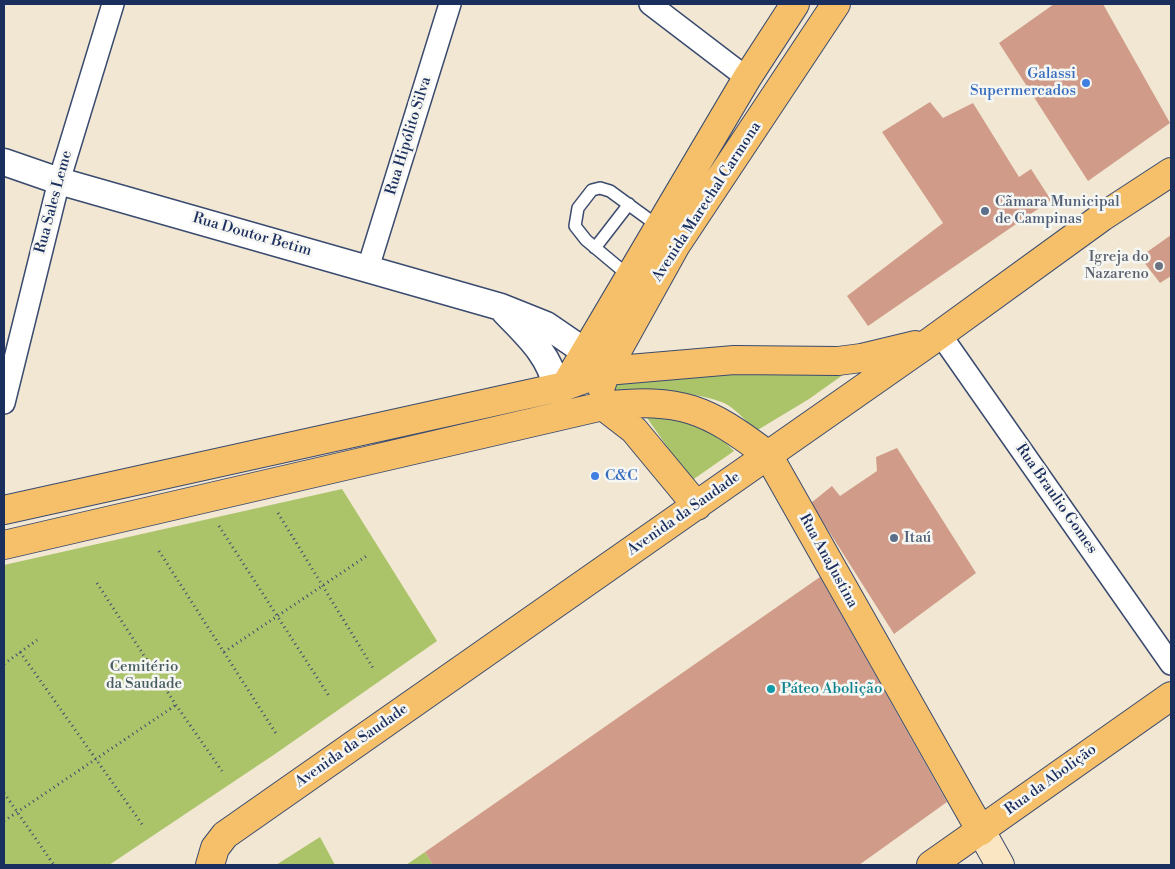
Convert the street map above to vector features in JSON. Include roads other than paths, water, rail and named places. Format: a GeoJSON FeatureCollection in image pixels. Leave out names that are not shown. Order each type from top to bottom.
{"type":"FeatureCollection","features":[{"type":"Feature","properties":{"kind":"main road","name":"Avenida Marechal Carmona"},"geometry":{"type":"LineString","coordinates":[[560,386],[584,351],[747,78],[795,4]]}},
{"type":"Feature","properties":{"kind":"main road","name":"Avenida Marechal Carmona"},"geometry":{"type":"LineString","coordinates":[[598,407],[606,371],[676,245],[836,4]]}},
{"type":"Feature","properties":{"kind":"main road","name":"Avenida da Saudade"},"geometry":{"type":"LineString","coordinates":[[210,865],[215,848],[225,835],[696,506],[1102,217],[1171,172]]}},
{"type":"Feature","properties":{"kind":"main road"},"geometry":{"type":"LineString","coordinates":[[4,510],[560,386],[606,371],[734,360],[838,361],[861,358],[935,337]]}},
{"type":"Feature","properties":{"kind":"main road","name":"Rua AnaJustina"},"geometry":{"type":"LineString","coordinates":[[4,544],[598,407],[636,402],[673,405],[704,412],[730,427],[768,455],[981,831]]}},
{"type":"Feature","properties":{"kind":"main road"},"geometry":{"type":"LineString","coordinates":[[598,407],[634,430],[696,506]]}},
{"type":"Feature","properties":{"kind":"main road","name":"Rua da Abolição"},"geometry":{"type":"LineString","coordinates":[[931,865],[1171,696]]}},
{"type":"Feature","properties":{"kind":"main road"},"geometry":{"type":"LineString","coordinates":[[981,831],[1000,865]]}},
{"type":"Feature","properties":{"kind":"street","name":"Rua Sales Leme"},"geometry":{"type":"LineString","coordinates":[[4,403],[59,181],[112,4]]}},
{"type":"Feature","properties":{"kind":"street","name":"Rua Hipólito Silva"},"geometry":{"type":"LineString","coordinates":[[368,268],[450,4]]}},
{"type":"Feature","properties":{"kind":"street"},"geometry":{"type":"LineString","coordinates":[[650,4],[747,78]]}},
{"type":"Feature","properties":{"kind":"street","name":"Rua Doutor Betim"},"geometry":{"type":"LineString","coordinates":[[4,162],[59,181],[501,307],[546,325],[584,351],[606,371]]}},
{"type":"Feature","properties":{"kind":"street"},"geometry":{"type":"LineString","coordinates":[[501,307],[545,356],[560,386]]}},
{"type":"Feature","properties":{"kind":"street","name":"Rua Braulio Gomes"},"geometry":{"type":"LineString","coordinates":[[935,337],[1171,664]]}},
{"type":"Feature","properties":{"kind":"lane"},"geometry":{"type":"LineString","coordinates":[[629,276],[595,248],[575,226],[578,208],[592,190],[600,188],[610,191],[658,226]]}},
{"type":"Feature","properties":{"kind":"lane"},"geometry":{"type":"LineString","coordinates":[[595,248],[629,204]]}},
{"type":"Feature","properties":{"kind":"place","name":"Galassi Supermercados"},"geometry":{"type":"Point","coordinates":[1086,83]}},
{"type":"Feature","properties":{"kind":"place","name":"Cãmara Municipal de Campinas"},"geometry":{"type":"Point","coordinates":[985,211]}},
{"type":"Feature","properties":{"kind":"place","name":"Igreja do Nazareno"},"geometry":{"type":"Point","coordinates":[1159,266]}},
{"type":"Feature","properties":{"kind":"place","name":"C&C"},"geometry":{"type":"Point","coordinates":[595,476]}},
{"type":"Feature","properties":{"kind":"place","name":"Itaú"},"geometry":{"type":"Point","coordinates":[894,538]}},
{"type":"Feature","properties":{"kind":"place","name":"Páteo Abolição"},"geometry":{"type":"Point","coordinates":[771,689]}},
{"type":"Feature","properties":{"kind":"park label","name":"Cemitério da Saudade"},"geometry":{"type":"Point","coordinates":[144,676]}}]}
